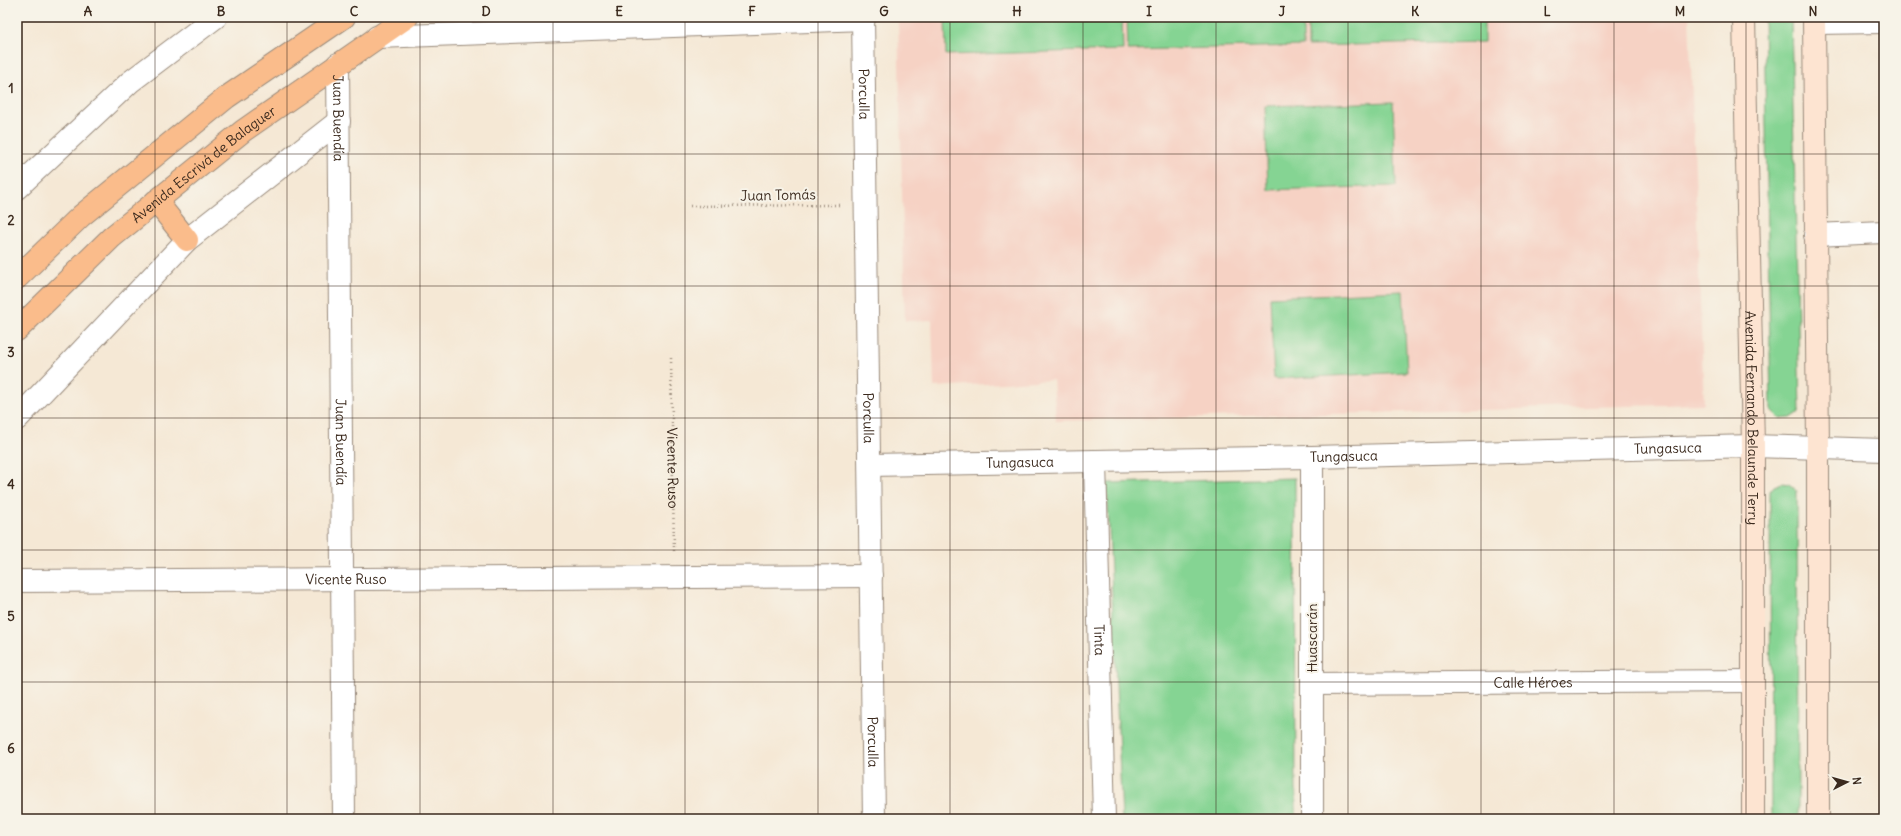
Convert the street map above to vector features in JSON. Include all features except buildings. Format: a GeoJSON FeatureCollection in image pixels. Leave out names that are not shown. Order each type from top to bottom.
{"type":"FeatureCollection","features":[{"type":"Feature","properties":{"kind":"main road"},"geometry":{"type":"LineString","coordinates":[[17,278],[81,216],[227,97],[344,17]]}},
{"type":"Feature","properties":{"kind":"main road","name":"Avenida Escrivá de Balaguer"},"geometry":{"type":"LineString","coordinates":[[17,330],[112,237],[243,131],[407,17]]}},
{"type":"Feature","properties":{"kind":"main road","name":"Avenida Fernando Belaunde Terry"},"geometry":{"type":"LineString","coordinates":[[1744,17],[1753,446],[1753,819]]}},
{"type":"Feature","properties":{"kind":"main road"},"geometry":{"type":"LineString","coordinates":[[1815,20],[1815,235],[1818,448],[1818,819]]}},
{"type":"Feature","properties":{"kind":"main road"},"geometry":{"type":"LineString","coordinates":[[156,201],[187,240]]}},
{"type":"Feature","properties":{"kind":"street"},"geometry":{"type":"LineString","coordinates":[[17,188],[130,82],[216,17]]}},
{"type":"Feature","properties":{"kind":"street"},"geometry":{"type":"LineString","coordinates":[[377,37],[864,18]]}},
{"type":"Feature","properties":{"kind":"street","name":"Porculla"},"geometry":{"type":"LineString","coordinates":[[864,18],[874,819]]}},
{"type":"Feature","properties":{"kind":"street"},"geometry":{"type":"LineString","coordinates":[[1815,20],[1884,22]]}},
{"type":"Feature","properties":{"kind":"street","name":"Juan Buendía"},"geometry":{"type":"LineString","coordinates":[[338,64],[344,819]]}},
{"type":"Feature","properties":{"kind":"street"},"geometry":{"type":"LineString","coordinates":[[17,419],[187,240],[339,121]]}},
{"type":"Feature","properties":{"kind":"street"},"geometry":{"type":"LineString","coordinates":[[1815,235],[1884,232]]}},
{"type":"Feature","properties":{"kind":"street","name":"Tungasuca"},"geometry":{"type":"LineString","coordinates":[[870,465],[1312,457],[1753,446],[1884,450]]}},
{"type":"Feature","properties":{"kind":"street","name":"Huascarán"},"geometry":{"type":"LineString","coordinates":[[1312,457],[1312,819]]}},
{"type":"Feature","properties":{"kind":"street","name":"Tinta"},"geometry":{"type":"LineString","coordinates":[[1095,460],[1104,819]]}},
{"type":"Feature","properties":{"kind":"street","name":"Vicente Ruso"},"geometry":{"type":"LineString","coordinates":[[17,581],[871,576]]}},
{"type":"Feature","properties":{"kind":"street","name":"Calle Héroes"},"geometry":{"type":"LineString","coordinates":[[1312,684],[1753,681]]}},
{"type":"Feature","properties":{"kind":"lane"},"geometry":{"type":"LineString","coordinates":[[499,32],[522,17]]}},
{"type":"Feature","properties":{"kind":"path","name":"Juan Tomás"},"geometry":{"type":"LineString","coordinates":[[690,206],[866,204]]}},
{"type":"Feature","properties":{"kind":"path","name":"Vicente Ruso"},"geometry":{"type":"LineString","coordinates":[[671,358],[674,578]]}},
{"type":"Feature","properties":{"kind":"shaded area"},"geometry":{"type":"Polygon","coordinates":[[[898,17],[1689,17],[1704,404],[1056,421],[1053,380],[934,387],[932,320],[905,321],[898,17]]]}},
{"type":"Feature","properties":{"kind":"green space"},"geometry":{"type":"Polygon","coordinates":[[[945,17],[1122,17],[1123,50],[946,55],[945,17]]]}},
{"type":"Feature","properties":{"kind":"green space"},"geometry":{"type":"Polygon","coordinates":[[[1127,17],[1303,17],[1303,46],[1128,50],[1127,17]]]}},
{"type":"Feature","properties":{"kind":"green space"},"geometry":{"type":"Polygon","coordinates":[[[1308,17],[1484,17],[1484,42],[1308,46],[1308,17]]]}},
{"type":"Feature","properties":{"kind":"green space"},"geometry":{"type":"Polygon","coordinates":[[[1764,17],[1791,17],[1800,412],[1791,418],[1780,419],[1771,410],[1764,17]]]}},
{"type":"Feature","properties":{"kind":"green space"},"geometry":{"type":"Polygon","coordinates":[[[1393,102],[1396,186],[1268,190],[1265,106],[1393,102]]]}},
{"type":"Feature","properties":{"kind":"green space"},"geometry":{"type":"Polygon","coordinates":[[[1403,291],[1407,372],[1274,379],[1270,297],[1403,291]]]}},
{"type":"Feature","properties":{"kind":"green space"},"geometry":{"type":"Polygon","coordinates":[[[1295,478],[1296,819],[1122,819],[1107,483],[1295,478]]]}},
{"type":"Feature","properties":{"kind":"green space"},"geometry":{"type":"Polygon","coordinates":[[[1782,483],[1789,484],[1797,491],[1798,819],[1771,819],[1770,491],[1774,486],[1782,483]]]}}]}
